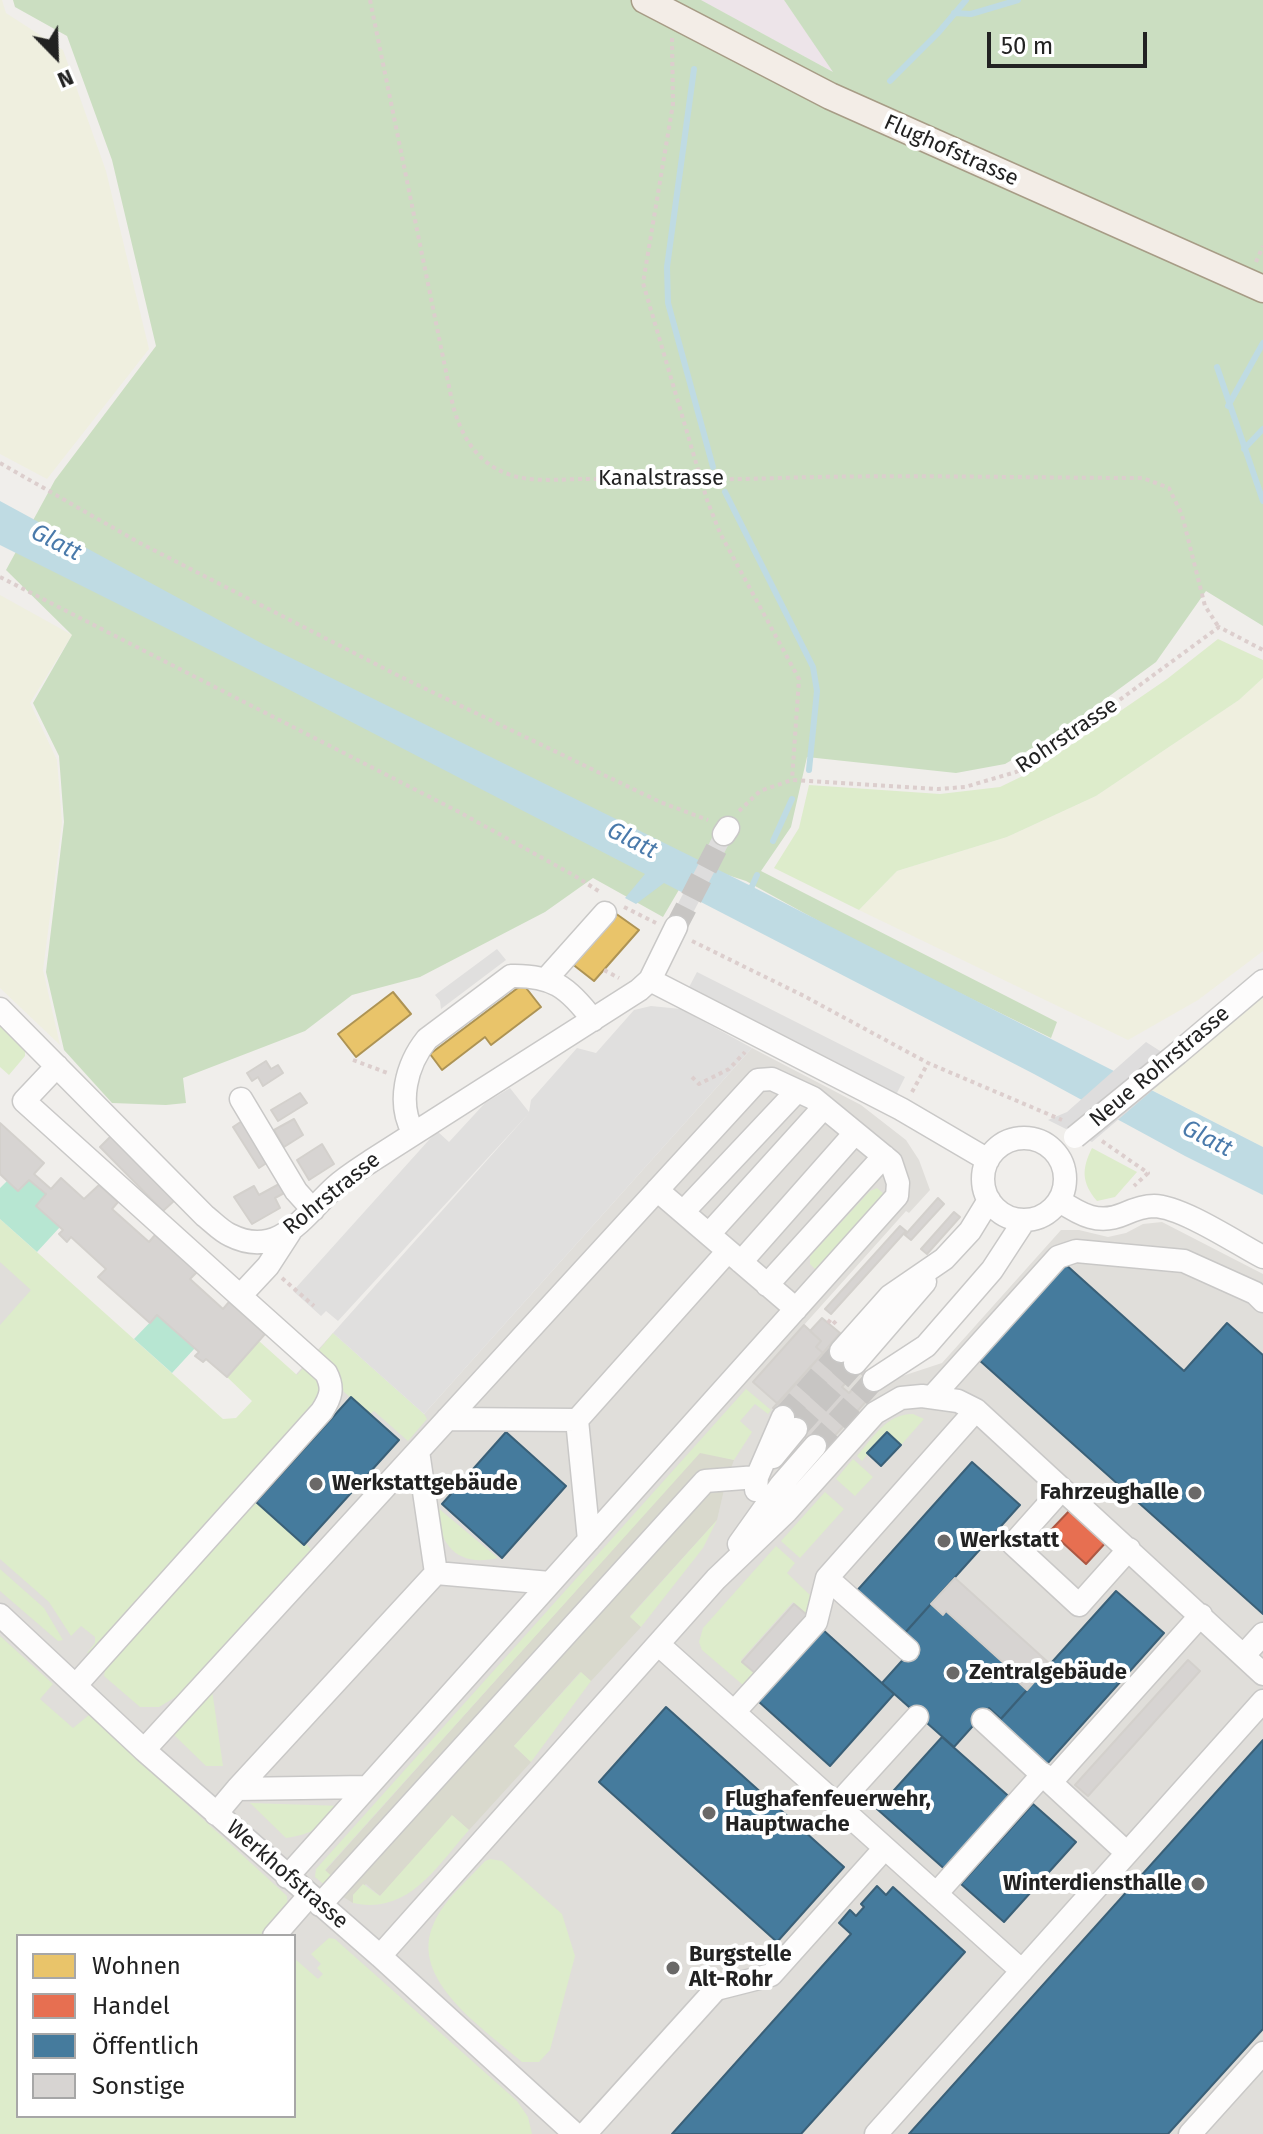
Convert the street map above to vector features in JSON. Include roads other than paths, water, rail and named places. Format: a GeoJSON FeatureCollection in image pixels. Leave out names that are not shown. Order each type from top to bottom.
{"type":"FeatureCollection","features":[{"type":"Feature","properties":{"kind":"main road","name":"Flughofstrasse"},"geometry":{"type":"LineString","coordinates":[[645,0],[676,8],[900,128],[1258,288]]}},
{"type":"Feature","properties":{"kind":"street"},"geometry":{"type":"LineString","coordinates":[[547,978],[612,906]]}},
{"type":"Feature","properties":{"kind":"street","name":"Rohrstrasse"},"geometry":{"type":"LineString","coordinates":[[0,1009],[205,1216],[229,1235],[250,1242],[273,1240],[290,1232],[336,1186],[413,1132],[593,1020],[650,980],[675,930]]}},
{"type":"Feature","properties":{"kind":"street"},"geometry":{"type":"LineString","coordinates":[[413,1132],[405,1118],[404,1104],[407,1080],[418,1050],[427,1039],[511,976],[547,978],[575,996],[593,1020]]}},
{"type":"Feature","properties":{"kind":"street"},"geometry":{"type":"LineString","coordinates":[[650,980],[901,1109],[988,1160]]}},
{"type":"Feature","properties":{"kind":"street","name":"Neue Rohrstrasse"},"geometry":{"type":"LineString","coordinates":[[1056,1152],[1070,1129],[1178,1053],[1263,981]]}},
{"type":"Feature","properties":{"kind":"street"},"geometry":{"type":"LineString","coordinates":[[57,1066],[24,1101],[326,1373],[332,1389],[322,1411],[76,1685]]}},
{"type":"Feature","properties":{"kind":"street"},"geometry":{"type":"LineString","coordinates":[[144,1750],[758,1080],[772,1079],[813,1098],[891,1162],[898,1183],[897,1196],[287,1877]]}},
{"type":"Feature","properties":{"kind":"street"},"geometry":{"type":"LineString","coordinates":[[683,1212],[797,1091]]}},
{"type":"Feature","properties":{"kind":"street"},"geometry":{"type":"LineString","coordinates":[[241,1099],[296,1191],[313,1210]]}},
{"type":"Feature","properties":{"kind":"street"},"geometry":{"type":"LineString","coordinates":[[709,1234],[824,1107]]}},
{"type":"Feature","properties":{"kind":"street"},"geometry":{"type":"LineString","coordinates":[[447,1419],[577,1420],[855,1133]]}},
{"type":"Feature","properties":{"kind":"street"},"geometry":{"type":"LineString","coordinates":[[1026,1138],[1037,1140],[1056,1152],[1066,1181],[1060,1201],[1044,1216],[1024,1221],[1004,1215],[989,1200],[983,1180],[988,1160],[1004,1143],[1026,1138]]}},
{"type":"Feature","properties":{"kind":"street"},"geometry":{"type":"LineString","coordinates":[[767,1285],[884,1156]]}},
{"type":"Feature","properties":{"kind":"street"},"geometry":{"type":"LineString","coordinates":[[657,1190],[796,1309]]}},
{"type":"Feature","properties":{"kind":"street"},"geometry":{"type":"LineString","coordinates":[[848,1357],[890,1296],[944,1259],[970,1231],[989,1200]]}},
{"type":"Feature","properties":{"kind":"street"},"geometry":{"type":"LineString","coordinates":[[1060,1201],[1093,1220],[1115,1218],[1135,1209],[1154,1206],[1177,1211],[1263,1257]]}},
{"type":"Feature","properties":{"kind":"street"},"geometry":{"type":"LineString","coordinates":[[927,1396],[913,1373],[926,1346],[992,1270],[1024,1221]]}},
{"type":"Feature","properties":{"kind":"street"},"geometry":{"type":"LineString","coordinates":[[240,1296],[268,1266],[290,1232]]}},
{"type":"Feature","properties":{"kind":"street"},"geometry":{"type":"LineString","coordinates":[[927,1396],[1058,1257],[1076,1251],[1184,1261],[1255,1293],[1263,1301]]}},
{"type":"Feature","properties":{"kind":"street"},"geometry":{"type":"LineString","coordinates":[[874,1380],[926,1346]]}},
{"type":"Feature","properties":{"kind":"street"},"geometry":{"type":"LineString","coordinates":[[380,1956],[716,1579],[787,1511],[875,1413],[901,1398],[927,1396],[958,1401],[976,1410],[1263,1674]]}},
{"type":"Feature","properties":{"kind":"street"},"geometry":{"type":"LineString","coordinates":[[734,1712],[816,1622],[827,1578],[976,1410]]}},
{"type":"Feature","properties":{"kind":"street"},"geometry":{"type":"LineString","coordinates":[[577,1420],[589,1540]]}},
{"type":"Feature","properties":{"kind":"street"},"geometry":{"type":"LineString","coordinates":[[750,1526],[757,1477],[789,1423]]}},
{"type":"Feature","properties":{"kind":"street"},"geometry":{"type":"LineString","coordinates":[[716,1579],[750,1526],[815,1446]]}},
{"type":"Feature","properties":{"kind":"street"},"geometry":{"type":"LineString","coordinates":[[418,1451],[436,1573]]}},
{"type":"Feature","properties":{"kind":"street"},"geometry":{"type":"LineString","coordinates":[[276,1934],[315,1900],[705,1481],[757,1477]]}},
{"type":"Feature","properties":{"kind":"street"},"geometry":{"type":"LineString","coordinates":[[1062,1489],[1013,1544],[1079,1605],[1129,1549]]}},
{"type":"Feature","properties":{"kind":"street"},"geometry":{"type":"LineString","coordinates":[[436,1573],[550,1583]]}},
{"type":"Feature","properties":{"kind":"street"},"geometry":{"type":"LineString","coordinates":[[216,1814],[436,1573]]}},
{"type":"Feature","properties":{"kind":"street"},"geometry":{"type":"LineString","coordinates":[[827,1578],[908,1650]]}},
{"type":"Feature","properties":{"kind":"street","name":"Werkhofstrasse"},"geometry":{"type":"LineString","coordinates":[[0,1615],[144,1750],[380,1956],[575,2134]]}},
{"type":"Feature","properties":{"kind":"street"},"geometry":{"type":"LineString","coordinates":[[936,1894],[1201,1615]]}},
{"type":"Feature","properties":{"kind":"street"},"geometry":{"type":"LineString","coordinates":[[1244,1655],[1263,1634]]}},
{"type":"Feature","properties":{"kind":"street"},"geometry":{"type":"LineString","coordinates":[[658,1644],[1022,1971]]}},
{"type":"Feature","properties":{"kind":"street"},"geometry":{"type":"LineString","coordinates":[[876,2134],[1263,1701]]}},
{"type":"Feature","properties":{"kind":"street"},"geometry":{"type":"LineString","coordinates":[[837,1805],[917,1717]]}},
{"type":"Feature","properties":{"kind":"street"},"geometry":{"type":"LineString","coordinates":[[983,1720],[1127,1853]]}},
{"type":"Feature","properties":{"kind":"street"},"geometry":{"type":"LineString","coordinates":[[237,1789],[367,1787]]}},
{"type":"Feature","properties":{"kind":"street"},"geometry":{"type":"LineString","coordinates":[[585,2134],[716,1989],[771,1975],[885,1848]]}},
{"type":"Feature","properties":{"kind":"street"},"geometry":{"type":"LineString","coordinates":[[1190,2134],[1263,2053]]}},
{"type":"Feature","properties":{"kind":"water","name":"Glatt"},"geometry":{"type":"Polygon","coordinates":[[[0,501],[263,644],[749,885],[1263,1147],[1263,1195],[664,883],[636,904],[625,898],[645,874],[284,687],[0,545],[0,501]]]}},
{"type":"Feature","properties":{"kind":"waterway"},"geometry":{"type":"LineString","coordinates":[[890,81],[966,0]]}},
{"type":"Feature","properties":{"kind":"waterway"},"geometry":{"type":"LineString","coordinates":[[954,13],[971,14],[1018,0]]}},
{"type":"Feature","properties":{"kind":"waterway"},"geometry":{"type":"LineString","coordinates":[[694,69],[667,267],[668,303],[713,467]]}},
{"type":"Feature","properties":{"kind":"waterway"},"geometry":{"type":"LineString","coordinates":[[1228,406],[1263,343]]}},
{"type":"Feature","properties":{"kind":"waterway"},"geometry":{"type":"LineString","coordinates":[[1217,367],[1263,501]]}},
{"type":"Feature","properties":{"kind":"waterway"},"geometry":{"type":"LineString","coordinates":[[1244,449],[1263,429]]}},
{"type":"Feature","properties":{"kind":"waterway"},"geometry":{"type":"LineString","coordinates":[[725,492],[813,667],[817,691],[809,770]]}},
{"type":"Feature","properties":{"kind":"waterway"},"geometry":{"type":"LineString","coordinates":[[773,841],[792,799]]}},
{"type":"Feature","properties":{"kind":"waterway"},"geometry":{"type":"LineString","coordinates":[[749,893],[757,875]]}},
{"type":"Feature","properties":{"kind":"tunnel"},"geometry":{"type":"LineString","coordinates":[[676,927],[724,834]]}},
{"type":"Feature","properties":{"kind":"tunnel"},"geometry":{"type":"LineString","coordinates":[[783,1417],[841,1351]]}},
{"type":"Feature","properties":{"kind":"tunnel"},"geometry":{"type":"LineString","coordinates":[[796,1429],[855,1363]]}},
{"type":"Feature","properties":{"kind":"tunnel"},"geometry":{"type":"LineString","coordinates":[[815,1446],[874,1380]]}},
{"type":"Feature","properties":{"kind":"place","name":"Werkstattgebäude"},"geometry":{"type":"Point","coordinates":[316,1484]}},
{"type":"Feature","properties":{"kind":"place","name":"Fahrzeughalle"},"geometry":{"type":"Point","coordinates":[1195,1493]}},
{"type":"Feature","properties":{"kind":"place","name":"Werkstatt"},"geometry":{"type":"Point","coordinates":[944,1541]}},
{"type":"Feature","properties":{"kind":"place","name":"Zentralgebäude"},"geometry":{"type":"Point","coordinates":[953,1673]}},
{"type":"Feature","properties":{"kind":"place","name":"Flughafenfeuerwehr, Hauptwache"},"geometry":{"type":"Point","coordinates":[709,1813]}},
{"type":"Feature","properties":{"kind":"place","name":"Winterdiensthalle"},"geometry":{"type":"Point","coordinates":[1198,1884]}},
{"type":"Feature","properties":{"kind":"place","name":"Burgstelle Alt-Rohr"},"geometry":{"type":"Point","coordinates":[673,1968]}}]}
